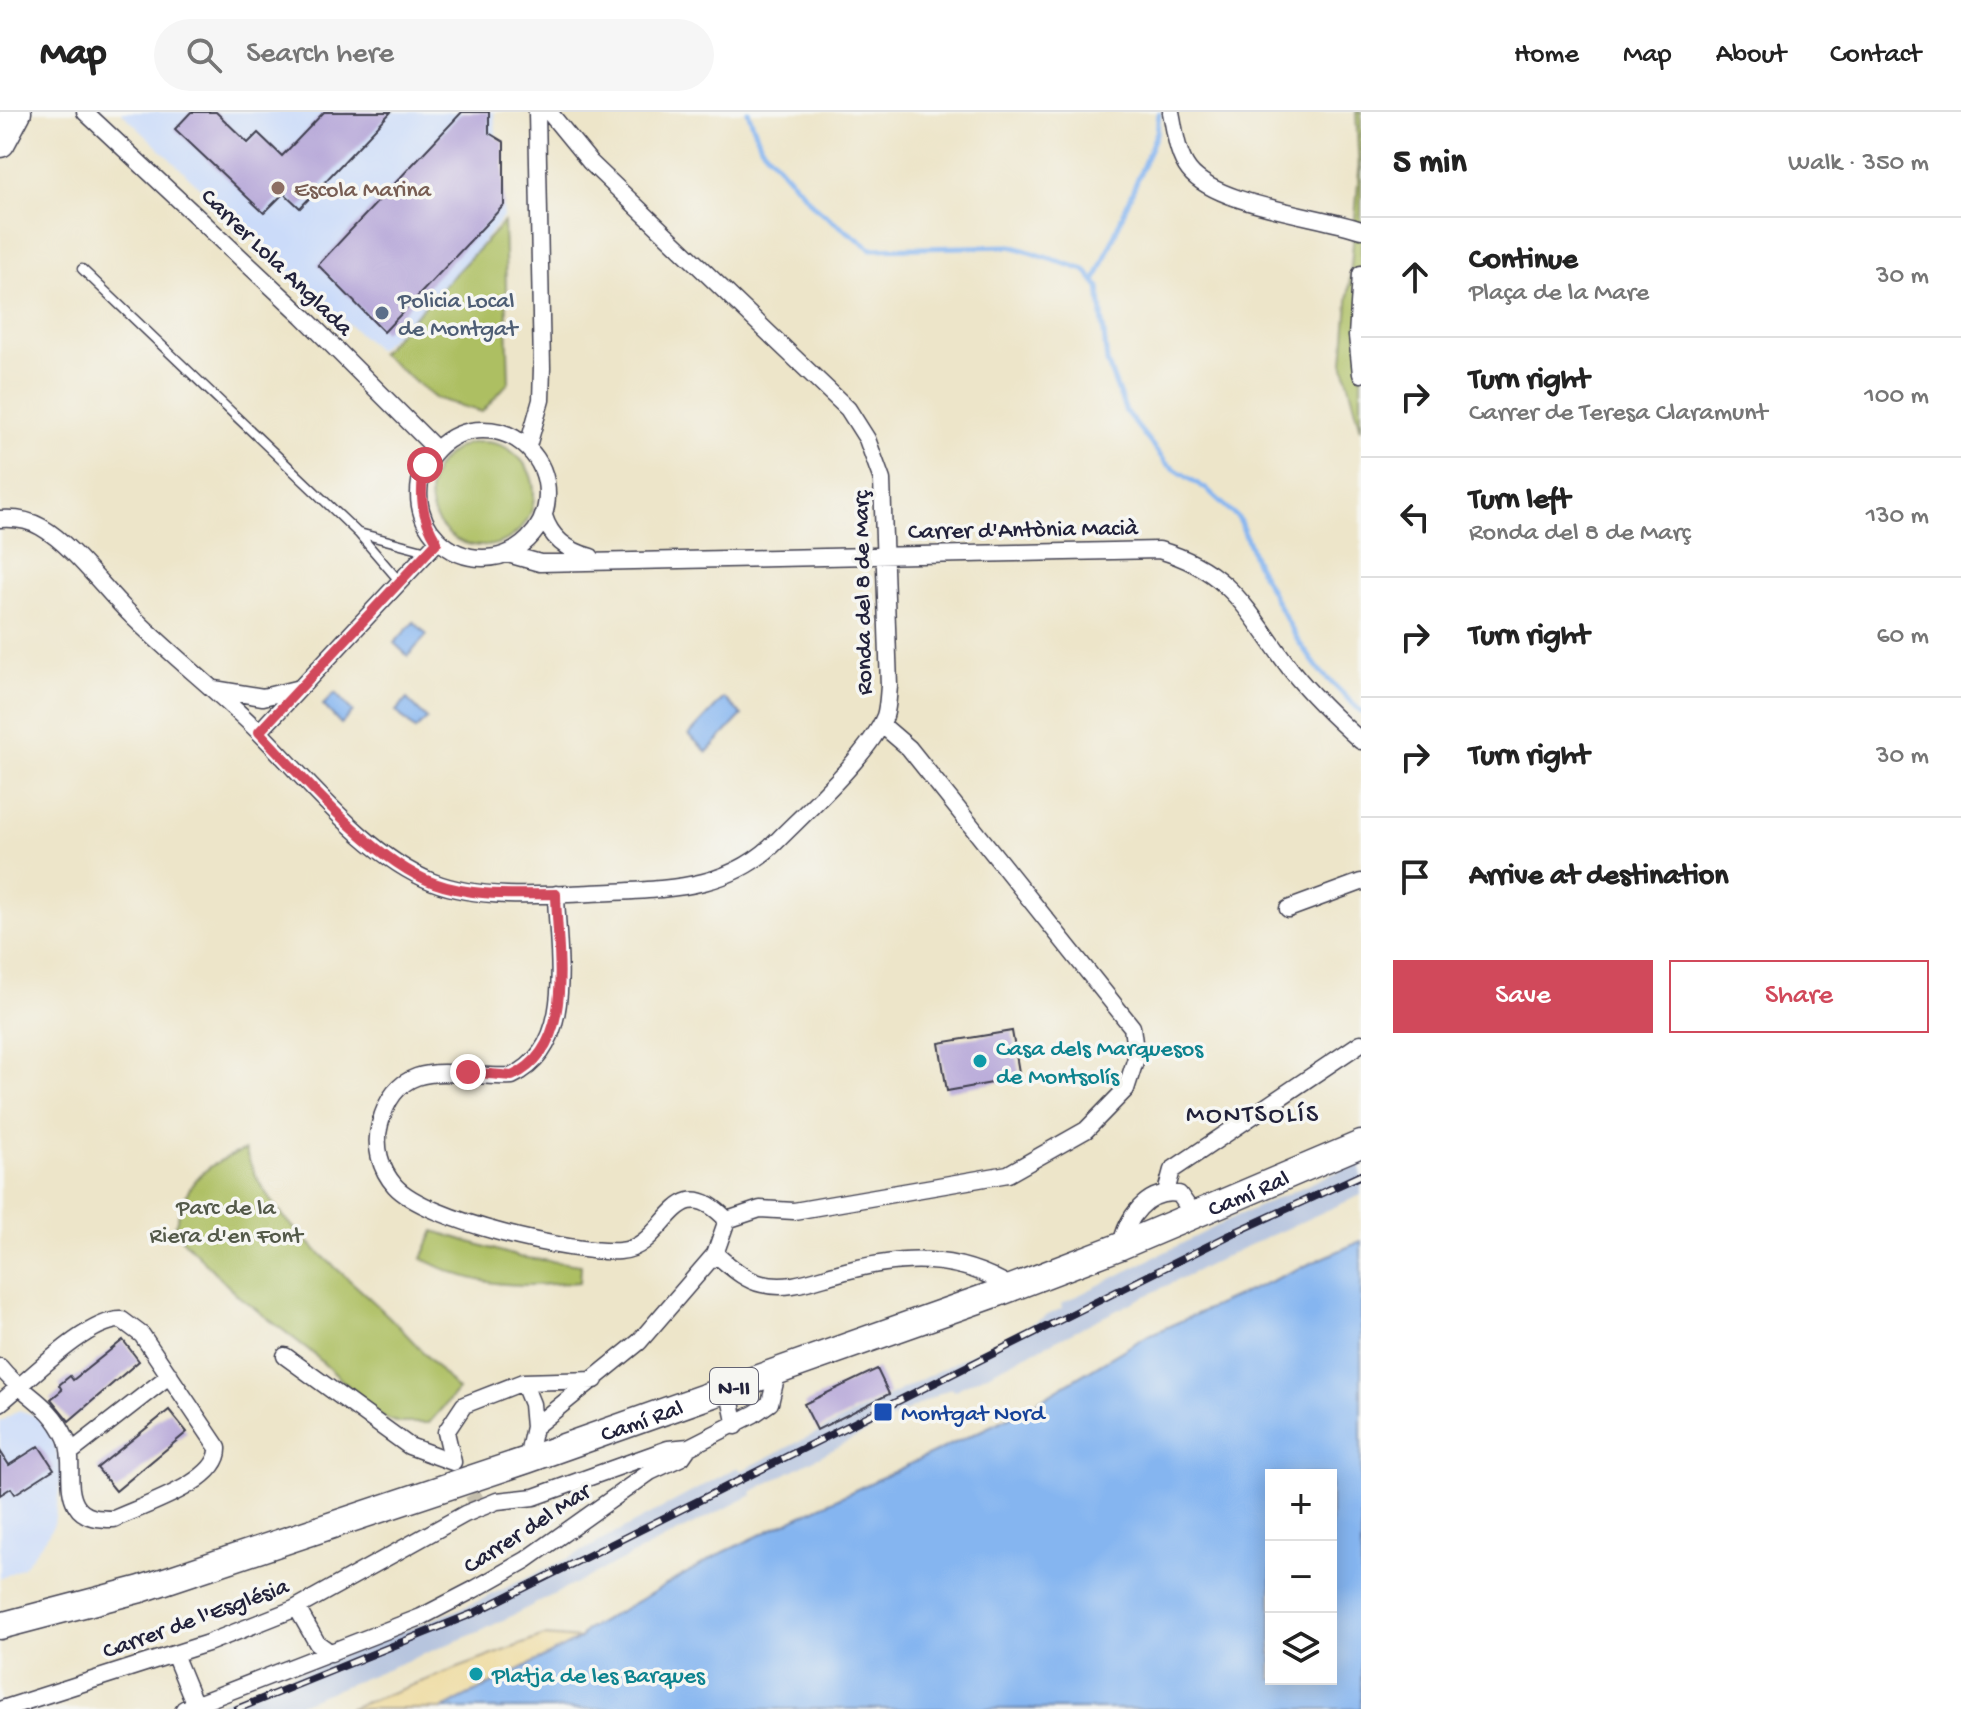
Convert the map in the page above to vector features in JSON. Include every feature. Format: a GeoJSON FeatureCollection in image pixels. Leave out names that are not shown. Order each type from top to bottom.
{"type":"FeatureCollection","features":[{"type":"Feature","properties":{"kind":"highway"},"geometry":{"type":"LineString","coordinates":[[0,142],[16,112]]}},
{"type":"Feature","properties":{"kind":"main road","name":"Camí Ral"},"geometry":{"type":"LineString","coordinates":[[0,1626],[141,1589],[527,1460],[1013,1288],[1121,1246],[1361,1144]]}},
{"type":"Feature","properties":{"kind":"street","name":"Carrer Lola Anglada"},"geometry":{"type":"LineString","coordinates":[[85,112],[303,316],[435,448]]}},
{"type":"Feature","properties":{"kind":"street"},"geometry":{"type":"LineString","coordinates":[[528,446],[541,400],[542,368],[537,112]]}},
{"type":"Feature","properties":{"kind":"street","name":"Ronda del 8 de Març"},"geometry":{"type":"LineString","coordinates":[[0,519],[16,519],[42,527],[259,732],[322,797],[380,850],[413,873],[435,883],[474,892],[556,894],[689,887],[718,880],[745,868],[770,849],[811,806],[881,724],[888,705],[882,480],[867,439],[848,409],[590,162],[549,112]]}},
{"type":"Feature","properties":{"kind":"street"},"geometry":{"type":"LineString","coordinates":[[1171,112],[1181,155],[1188,169],[1203,184],[1245,202],[1321,217],[1361,230]]}},
{"type":"Feature","properties":{"kind":"street"},"geometry":{"type":"LineString","coordinates":[[1361,274],[1357,336],[1361,374]]}},
{"type":"Feature","properties":{"kind":"street"},"geometry":{"type":"LineString","coordinates":[[487,431],[508,435],[528,446],[544,467],[547,498],[544,516],[525,545],[508,554],[471,557],[433,547],[421,507],[425,465],[435,448],[465,432],[487,431]]}},
{"type":"Feature","properties":{"kind":"street","name":"Carrer d'Antònia Macià"},"geometry":{"type":"LineString","coordinates":[[544,516],[547,528],[567,548],[604,561]]}},
{"type":"Feature","properties":{"kind":"street"},"geometry":{"type":"LineString","coordinates":[[259,732],[433,547]]}},
{"type":"Feature","properties":{"kind":"street","name":"Carrer d'Antònia Macià"},"geometry":{"type":"LineString","coordinates":[[508,554],[540,563],[1124,549],[1177,555],[1210,571],[1237,593],[1307,689],[1361,741]]}},
{"type":"Feature","properties":{"kind":"street","name":"Ronda del 8 de Març"},"geometry":{"type":"LineString","coordinates":[[208,686],[248,697],[284,693],[301,687]]}},
{"type":"Feature","properties":{"kind":"street"},"geometry":{"type":"LineString","coordinates":[[727,1220],[760,1209],[794,1211],[1008,1174],[1086,1130],[1126,1089],[1136,1058],[1132,1027],[909,748],[881,724]]}},
{"type":"Feature","properties":{"kind":"street"},"geometry":{"type":"LineString","coordinates":[[1288,909],[1361,882]]}},
{"type":"Feature","properties":{"kind":"street"},"geometry":{"type":"LineString","coordinates":[[556,894],[557,1010],[544,1052],[512,1076],[439,1071],[412,1080],[400,1089],[383,1114],[377,1138],[388,1176],[409,1197],[436,1210],[496,1231],[568,1246],[619,1251],[641,1246],[674,1208],[689,1202],[708,1202],[727,1220]]}},
{"type":"Feature","properties":{"kind":"street"},"geometry":{"type":"LineString","coordinates":[[1166,1192],[1172,1170],[1361,1043]]}},
{"type":"Feature","properties":{"kind":"street"},"geometry":{"type":"LineString","coordinates":[[1121,1246],[1125,1223],[1142,1205],[1166,1192],[1179,1194],[1194,1215]]}},
{"type":"Feature","properties":{"kind":"street"},"geometry":{"type":"LineString","coordinates":[[534,1427],[639,1342],[715,1254],[727,1220]]}},
{"type":"Feature","properties":{"kind":"street"},"geometry":{"type":"LineString","coordinates":[[715,1254],[760,1284],[782,1286],[870,1265],[933,1261],[964,1264],[990,1274],[1013,1288]]}},
{"type":"Feature","properties":{"kind":"street"},"geometry":{"type":"LineString","coordinates":[[0,1367],[19,1387],[47,1406],[71,1452],[75,1504],[84,1514],[98,1519],[114,1519],[205,1475],[215,1466],[218,1448],[170,1375],[132,1325],[111,1320],[98,1324],[19,1387],[0,1403]]}},
{"type":"Feature","properties":{"kind":"street"},"geometry":{"type":"LineString","coordinates":[[285,1356],[409,1446],[453,1462],[446,1432],[464,1405],[523,1382],[595,1380]]}},
{"type":"Feature","properties":{"kind":"street","name":"Carrer del Mar"},"geometry":{"type":"LineString","coordinates":[[189,1707],[421,1617],[526,1560],[650,1472],[682,1457],[689,1447],[736,1426],[770,1403],[778,1370]]}},
{"type":"Feature","properties":{"kind":"street"},"geometry":{"type":"LineString","coordinates":[[71,1452],[170,1375]]}},
{"type":"Feature","properties":{"kind":"street"},"geometry":{"type":"LineString","coordinates":[[523,1382],[532,1404],[534,1427],[527,1460]]}},
{"type":"Feature","properties":{"kind":"street"},"geometry":{"type":"LineString","coordinates":[[728,1388],[736,1426]]}},
{"type":"Feature","properties":{"kind":"street","name":"Carrer de l'Església"},"geometry":{"type":"LineString","coordinates":[[2,1709],[174,1654],[297,1608],[479,1504],[534,1497],[668,1449],[689,1447]]}},
{"type":"Feature","properties":{"kind":"street"},"geometry":{"type":"LineString","coordinates":[[297,1608],[317,1643],[331,1653]]}},
{"type":"Feature","properties":{"kind":"street"},"geometry":{"type":"LineString","coordinates":[[174,1654],[189,1707]]}},
{"type":"Feature","properties":{"kind":"lane"},"geometry":{"type":"LineString","coordinates":[[82,269],[358,533],[401,583]]}},
{"type":"Feature","properties":{"kind":"lane"},"geometry":{"type":"LineString","coordinates":[[358,533],[433,547]]}},
{"type":"Feature","properties":{"kind":"shaded area"},"geometry":{"type":"Polygon","coordinates":[[[121,112],[494,112],[504,216],[454,278],[378,350],[280,264],[121,112]]]}},
{"type":"Feature","properties":{"kind":"shaded area"},"geometry":{"type":"Polygon","coordinates":[[[1361,1161],[1361,1195],[1241,1249],[953,1391],[951,1388],[751,1492],[752,1495],[481,1631],[287,1709],[205,1709],[472,1604],[575,1555],[738,1467],[741,1471],[1233,1218],[1361,1161]]]}},
{"type":"Feature","properties":{"kind":"shaded area"},"geometry":{"type":"Polygon","coordinates":[[[19,1410],[36,1416],[52,1436],[62,1472],[54,1524],[46,1538],[23,1567],[0,1579],[0,1422],[19,1410]]]}},
{"type":"Feature","properties":{"kind":"green space"},"geometry":{"type":"Polygon","coordinates":[[[1356,112],[1361,112],[1361,429],[1343,362],[1359,171],[1356,112]]]}},
{"type":"Feature","properties":{"kind":"green space"},"geometry":{"type":"Polygon","coordinates":[[[504,222],[509,382],[482,412],[435,398],[380,353],[504,222]]]}},
{"type":"Feature","properties":{"kind":"green space"},"geometry":{"type":"Polygon","coordinates":[[[482,442],[502,446],[519,457],[530,474],[534,494],[530,514],[519,531],[502,542],[482,546],[462,542],[445,531],[434,514],[430,494],[434,474],[445,457],[462,446],[482,442]]]}},
{"type":"Feature","properties":{"kind":"green space","name":"Parc de la Riera d'en Font"},"geometry":{"type":"Polygon","coordinates":[[[245,1150],[269,1198],[285,1219],[392,1320],[458,1390],[429,1423],[399,1423],[382,1417],[309,1350],[237,1295],[174,1231],[183,1201],[197,1179],[216,1163],[245,1150]]]}},
{"type":"Feature","properties":{"kind":"green space"},"geometry":{"type":"Polygon","coordinates":[[[434,1231],[519,1257],[581,1265],[580,1282],[518,1285],[461,1276],[422,1258],[434,1231]]]}},
{"type":"Feature","properties":{"kind":"sand","name":"Platja de les Barques"},"geometry":{"type":"Polygon","coordinates":[[[544,1636],[580,1639],[442,1709],[348,1709],[544,1636]]]}},
{"type":"Feature","properties":{"kind":"water"},"geometry":{"type":"Polygon","coordinates":[[[414,622],[427,635],[408,656],[394,643],[414,622]]]}},
{"type":"Feature","properties":{"kind":"water"},"geometry":{"type":"Polygon","coordinates":[[[335,693],[353,712],[341,724],[323,705],[335,693]]]}},
{"type":"Feature","properties":{"kind":"water"},"geometry":{"type":"Polygon","coordinates":[[[724,698],[742,715],[707,752],[689,735],[724,698]]]}},
{"type":"Feature","properties":{"kind":"water"},"geometry":{"type":"Polygon","coordinates":[[[407,699],[427,719],[415,730],[396,711],[407,699]]]}},
{"type":"Feature","properties":{"kind":"water"},"geometry":{"type":"Polygon","coordinates":[[[1361,1241],[1361,1709],[442,1709],[580,1639],[585,1631],[724,1552],[1018,1413],[1147,1336],[1361,1241]]]}},
{"type":"Feature","properties":{"kind":"building"},"geometry":{"type":"Polygon","coordinates":[[[191,112],[216,112],[248,143],[258,133],[282,156],[324,112],[391,112],[300,208],[284,193],[264,213],[175,129],[191,112]]]}},
{"type":"Feature","properties":{"kind":"building"},"geometry":{"type":"Polygon","coordinates":[[[462,112],[489,112],[489,133],[504,142],[504,205],[384,332],[318,265],[462,112]]]}},
{"type":"Feature","properties":{"kind":"building","name":"Casa dels Marquesos de Montsolís"},"geometry":{"type":"Polygon","coordinates":[[[1012,1031],[1020,1078],[947,1091],[939,1043],[1012,1031]]]}},
{"type":"Feature","properties":{"kind":"building"},"geometry":{"type":"Polygon","coordinates":[[[123,1340],[139,1361],[69,1421],[51,1399],[62,1390],[59,1385],[70,1376],[73,1380],[123,1340]]]}},
{"type":"Feature","properties":{"kind":"building"},"geometry":{"type":"Polygon","coordinates":[[[877,1369],[889,1394],[817,1430],[804,1404],[877,1369]]]}},
{"type":"Feature","properties":{"kind":"building"},"geometry":{"type":"Polygon","coordinates":[[[169,1410],[187,1432],[116,1491],[97,1468],[169,1410]]]}},
{"type":"Feature","properties":{"kind":"building"},"geometry":{"type":"Polygon","coordinates":[[[39,1446],[54,1469],[15,1494],[11,1488],[0,1495],[0,1451],[9,1465],[39,1446]]]}},
{"type":"Feature","properties":{"kind":"waterway"},"geometry":{"type":"LineString","coordinates":[[748,112],[761,146],[816,208],[871,249],[1011,246],[1085,270],[1099,287],[1107,362],[1126,412],[1167,464],[1209,491],[1239,519],[1257,565],[1298,641],[1320,671],[1361,712]]}},
{"type":"Feature","properties":{"kind":"waterway"},"geometry":{"type":"LineString","coordinates":[[1095,282],[1157,132],[1159,114]]}},
{"type":"Feature","properties":{"kind":"tunnel"},"geometry":{"type":"LineString","coordinates":[[460,1473],[476,1500]]}},
{"type":"Feature","properties":{"kind":"railway"},"geometry":{"type":"LineString","coordinates":[[237,1709],[474,1613],[1236,1232],[1361,1175]]}},
{"type":"Feature","properties":{"kind":"place","name":"Escola Marina"},"geometry":{"type":"Point","coordinates":[278,188]}},
{"type":"Feature","properties":{"kind":"place","name":"Policia Local de Montgat"},"geometry":{"type":"Point","coordinates":[382,313]}},
{"type":"Feature","properties":{"kind":"place","name":"Casa dels Marquesos de Montsolís"},"geometry":{"type":"Point","coordinates":[980,1061]}},
{"type":"Feature","properties":{"kind":"place","name":"Montgat Nord"},"geometry":{"type":"Point","coordinates":[883,1412]}},
{"type":"Feature","properties":{"kind":"place","name":"Platja de les Barques"},"geometry":{"type":"Point","coordinates":[476,1674]}},
{"type":"Feature","properties":{"kind":"district","name":"MONTSOLÍS"},"geometry":{"type":"Point","coordinates":[1253,1112]}},
{"type":"Feature","properties":{"kind":"route"},"geometry":{"type":"LineString","coordinates":[[425,465],[421,507],[426,524],[437,542],[259,732],[380,850],[413,873],[435,883],[474,892],[556,894],[557,1010],[552,1035],[544,1052],[522,1072],[512,1076],[468,1072]]}}]}
